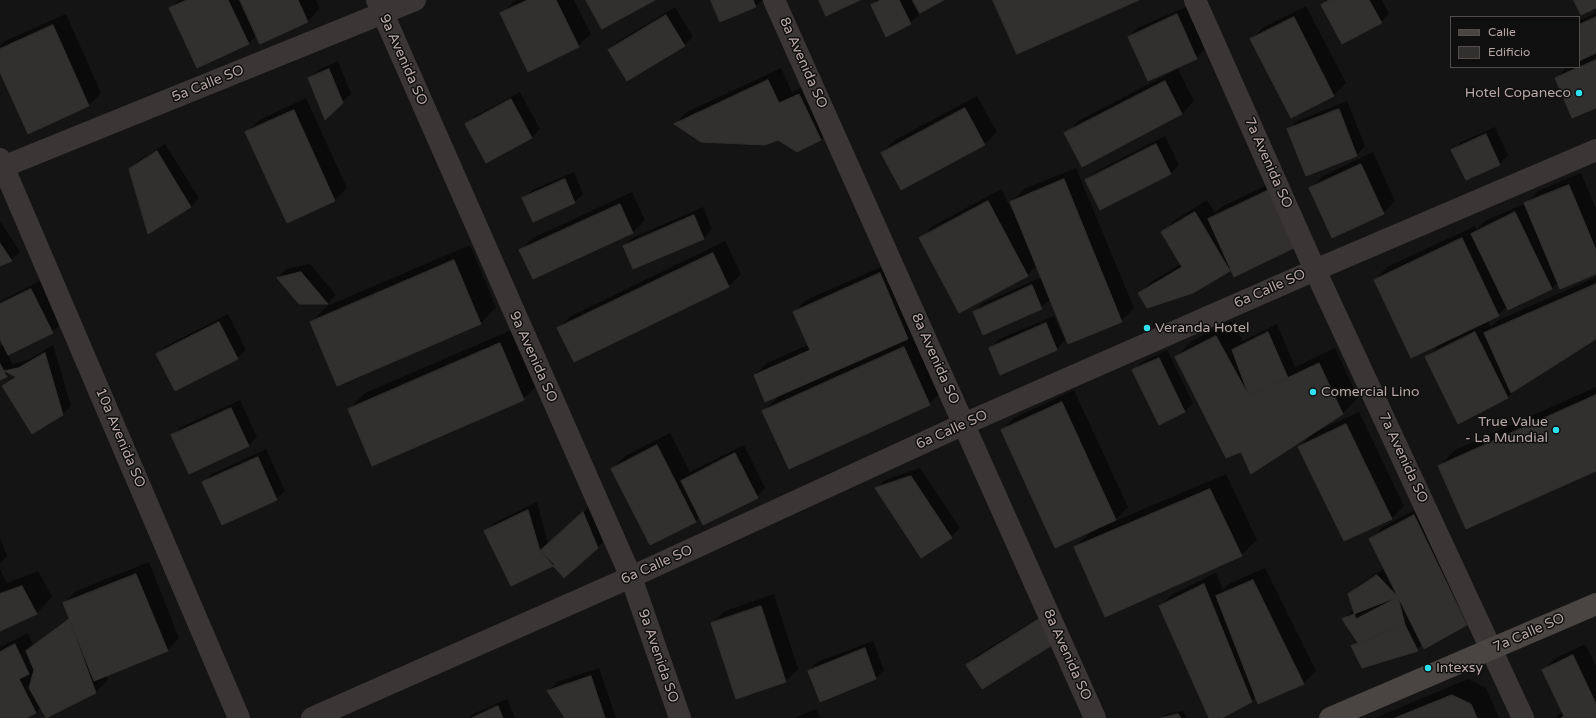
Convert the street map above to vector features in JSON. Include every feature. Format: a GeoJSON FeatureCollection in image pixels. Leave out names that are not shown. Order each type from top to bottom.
{"type":"FeatureCollection","features":[{"type":"Feature","properties":{"kind":"main road","name":"7a Calle SO"},"geometry":{"type":"LineString","coordinates":[[1330,718],[1596,604]]}},
{"type":"Feature","properties":{"kind":"street","name":"5a Calle SO"},"geometry":{"type":"LineString","coordinates":[[1,164],[380,7],[415,0]]}},
{"type":"Feature","properties":{"kind":"street","name":"8a Avenida SO"},"geometry":{"type":"LineString","coordinates":[[774,0],[1095,718]]}},
{"type":"Feature","properties":{"kind":"street","name":"7a Avenida SO"},"geometry":{"type":"LineString","coordinates":[[1194,0],[1315,270],[1523,718]]}},
{"type":"Feature","properties":{"kind":"street","name":"9a Avenida SO"},"geometry":{"type":"LineString","coordinates":[[380,7],[630,577],[680,718]]}},
{"type":"Feature","properties":{"kind":"street","name":"6a Calle SO"},"geometry":{"type":"LineString","coordinates":[[312,718],[630,577],[964,424],[1315,270],[1596,150]]}},
{"type":"Feature","properties":{"kind":"street","name":"10a Avenida SO"},"geometry":{"type":"LineString","coordinates":[[1,164],[239,718]]}},
{"type":"Feature","properties":{"kind":"building"},"geometry":{"type":"Polygon","coordinates":[[[187,0],[228,0],[249,44],[197,68],[169,8],[187,0]]]}},
{"type":"Feature","properties":{"kind":"building"},"geometry":{"type":"Polygon","coordinates":[[[240,0],[298,0],[308,22],[260,44],[240,0]]]}},
{"type":"Feature","properties":{"kind":"building"},"geometry":{"type":"Polygon","coordinates":[[[528,0],[556,0],[579,47],[528,72],[500,13],[528,0]]]}},
{"type":"Feature","properties":{"kind":"building"},"geometry":{"type":"Polygon","coordinates":[[[586,0],[655,0],[602,29],[586,0]]]}},
{"type":"Feature","properties":{"kind":"building"},"geometry":{"type":"Polygon","coordinates":[[[711,0],[753,0],[756,7],[720,22],[711,0]]]}},
{"type":"Feature","properties":{"kind":"building"},"geometry":{"type":"Polygon","coordinates":[[[819,0],[860,0],[826,16],[819,0]]]}},
{"type":"Feature","properties":{"kind":"building"},"geometry":{"type":"Polygon","coordinates":[[[881,0],[899,0],[911,24],[886,37],[871,5],[881,0]]]}},
{"type":"Feature","properties":{"kind":"building"},"geometry":{"type":"Polygon","coordinates":[[[913,0],[944,0],[920,13],[913,0]]]}},
{"type":"Feature","properties":{"kind":"building"},"geometry":{"type":"Polygon","coordinates":[[[993,0],[1139,0],[1017,54],[993,0]]]}},
{"type":"Feature","properties":{"kind":"building"},"geometry":{"type":"Polygon","coordinates":[[[1329,0],[1369,0],[1382,23],[1342,44],[1321,5],[1329,0]]]}},
{"type":"Feature","properties":{"kind":"building"},"geometry":{"type":"Polygon","coordinates":[[[1574,0],[1596,0],[1596,8],[1581,15],[1574,0]]]}},
{"type":"Feature","properties":{"kind":"building"},"geometry":{"type":"Polygon","coordinates":[[[1177,14],[1197,59],[1148,81],[1128,37],[1177,14]]]}},
{"type":"Feature","properties":{"kind":"building"},"geometry":{"type":"Polygon","coordinates":[[[666,15],[685,46],[627,81],[608,50],[666,15]]]}},
{"type":"Feature","properties":{"kind":"building"},"geometry":{"type":"Polygon","coordinates":[[[1294,17],[1334,96],[1291,118],[1250,39],[1294,17]]]}},
{"type":"Feature","properties":{"kind":"building"},"geometry":{"type":"Polygon","coordinates":[[[1596,17],[1596,53],[1580,61],[1580,25],[1596,17]]]}},
{"type":"Feature","properties":{"kind":"building"},"geometry":{"type":"Polygon","coordinates":[[[53,25],[89,106],[28,134],[0,72],[0,49],[53,25]]]}},
{"type":"Feature","properties":{"kind":"building","name":"Hotel Copaneco"},"geometry":{"type":"Polygon","coordinates":[[[1596,60],[1596,108],[1572,118],[1555,78],[1596,60]]]}},
{"type":"Feature","properties":{"kind":"building"},"geometry":{"type":"Polygon","coordinates":[[[329,69],[343,103],[325,120],[308,78],[329,69]]]}},
{"type":"Feature","properties":{"kind":"building"},"geometry":{"type":"Polygon","coordinates":[[[768,80],[779,103],[799,94],[821,140],[797,152],[778,140],[765,145],[701,142],[674,124],[768,80]]]}},
{"type":"Feature","properties":{"kind":"building"},"geometry":{"type":"Polygon","coordinates":[[[1165,81],[1182,114],[1082,167],[1064,133],[1165,81]]]}},
{"type":"Feature","properties":{"kind":"building"},"geometry":{"type":"Polygon","coordinates":[[[511,99],[532,138],[486,163],[465,124],[511,99]]]}},
{"type":"Feature","properties":{"kind":"building"},"geometry":{"type":"Polygon","coordinates":[[[965,108],[985,145],[901,190],[881,153],[965,108]]]}},
{"type":"Feature","properties":{"kind":"building"},"geometry":{"type":"Polygon","coordinates":[[[1339,109],[1357,156],[1306,176],[1287,129],[1339,109]]]}},
{"type":"Feature","properties":{"kind":"building"},"geometry":{"type":"Polygon","coordinates":[[[294,110],[335,201],[287,223],[245,132],[294,110]]]}},
{"type":"Feature","properties":{"kind":"building"},"geometry":{"type":"Polygon","coordinates":[[[1486,134],[1500,165],[1466,180],[1451,150],[1486,134]]]}},
{"type":"Feature","properties":{"kind":"building"},"geometry":{"type":"Polygon","coordinates":[[[1156,144],[1171,174],[1100,210],[1085,180],[1156,144]]]}},
{"type":"Feature","properties":{"kind":"building"},"geometry":{"type":"Polygon","coordinates":[[[157,151],[191,207],[148,234],[129,169],[157,151]]]}},
{"type":"Feature","properties":{"kind":"building"},"geometry":{"type":"Polygon","coordinates":[[[1361,164],[1384,214],[1332,238],[1309,188],[1361,164]]]}},
{"type":"Feature","properties":{"kind":"building"},"geometry":{"type":"Polygon","coordinates":[[[565,179],[575,203],[533,222],[522,198],[565,179]]]}},
{"type":"Feature","properties":{"kind":"building"},"geometry":{"type":"Polygon","coordinates":[[[1064,179],[1122,322],[1068,344],[1010,202],[1064,179]]]}},
{"type":"Feature","properties":{"kind":"building"},"geometry":{"type":"Polygon","coordinates":[[[1569,185],[1596,250],[1596,274],[1560,289],[1524,203],[1569,185]]]}},
{"type":"Feature","properties":{"kind":"building"},"geometry":{"type":"Polygon","coordinates":[[[1271,189],[1298,246],[1234,277],[1208,219],[1271,189]]]}},
{"type":"Feature","properties":{"kind":"building"},"geometry":{"type":"Polygon","coordinates":[[[988,201],[1028,276],[959,313],[919,238],[988,201]]]}},
{"type":"Feature","properties":{"kind":"building"},"geometry":{"type":"Polygon","coordinates":[[[620,204],[633,233],[533,279],[519,250],[620,204]]]}},
{"type":"Feature","properties":{"kind":"building"},"geometry":{"type":"Polygon","coordinates":[[[1195,212],[1230,271],[1193,293],[1147,308],[1138,293],[1182,267],[1161,232],[1195,212]]]}},
{"type":"Feature","properties":{"kind":"building"},"geometry":{"type":"Polygon","coordinates":[[[1515,212],[1552,289],[1508,310],[1471,234],[1515,212]]]}},
{"type":"Feature","properties":{"kind":"building"},"geometry":{"type":"Polygon","coordinates":[[[694,215],[704,239],[633,269],[623,246],[694,215]]]}},
{"type":"Feature","properties":{"kind":"building"},"geometry":{"type":"Polygon","coordinates":[[[1462,238],[1499,316],[1411,358],[1374,280],[1462,238]]]}},
{"type":"Feature","properties":{"kind":"building"},"geometry":{"type":"Polygon","coordinates":[[[0,243],[12,261],[0,266],[0,243]]]}},
{"type":"Feature","properties":{"kind":"building"},"geometry":{"type":"Polygon","coordinates":[[[713,253],[729,287],[574,362],[557,328],[713,253]]]}},
{"type":"Feature","properties":{"kind":"building"},"geometry":{"type":"Polygon","coordinates":[[[454,260],[481,324],[337,386],[310,322],[454,260]]]}},
{"type":"Feature","properties":{"kind":"building"},"geometry":{"type":"Polygon","coordinates":[[[301,272],[328,304],[299,304],[277,278],[301,272]]]}},
{"type":"Feature","properties":{"kind":"building"},"geometry":{"type":"Polygon","coordinates":[[[880,273],[908,339],[765,402],[754,375],[810,350],[793,312],[880,273]]]}},
{"type":"Feature","properties":{"kind":"building"},"geometry":{"type":"Polygon","coordinates":[[[1596,284],[1596,339],[1511,393],[1484,333],[1596,284]]]}},
{"type":"Feature","properties":{"kind":"building"},"geometry":{"type":"Polygon","coordinates":[[[1032,285],[1042,309],[983,335],[973,312],[1032,285]]]}},
{"type":"Feature","properties":{"kind":"building"},"geometry":{"type":"Polygon","coordinates":[[[31,289],[53,333],[8,355],[0,339],[0,304],[31,289]]]}},
{"type":"Feature","properties":{"kind":"building"},"geometry":{"type":"Polygon","coordinates":[[[219,322],[238,359],[175,391],[156,354],[219,322]]]}},
{"type":"Feature","properties":{"kind":"building"},"geometry":{"type":"Polygon","coordinates":[[[1046,323],[1057,350],[1000,375],[989,348],[1046,323]]]}},
{"type":"Feature","properties":{"kind":"building"},"geometry":{"type":"Polygon","coordinates":[[[1268,332],[1288,378],[1249,396],[1232,350],[1268,332]]]}},
{"type":"Feature","properties":{"kind":"building"},"geometry":{"type":"Polygon","coordinates":[[[1475,332],[1508,398],[1458,424],[1425,357],[1475,332]]]}},
{"type":"Feature","properties":{"kind":"building"},"geometry":{"type":"Polygon","coordinates":[[[1216,336],[1249,396],[1319,363],[1343,414],[1251,474],[1241,452],[1226,458],[1175,357],[1216,336]]]}},
{"type":"Feature","properties":{"kind":"building"},"geometry":{"type":"Polygon","coordinates":[[[500,343],[524,400],[372,466],[348,409],[500,343]]]}},
{"type":"Feature","properties":{"kind":"building"},"geometry":{"type":"Polygon","coordinates":[[[904,347],[930,405],[789,469],[762,411],[904,347]]]}},
{"type":"Feature","properties":{"kind":"building"},"geometry":{"type":"Polygon","coordinates":[[[45,353],[63,415],[32,434],[2,386],[16,377],[4,371],[18,368],[45,353]]]}},
{"type":"Feature","properties":{"kind":"building"},"geometry":{"type":"Polygon","coordinates":[[[1159,358],[1185,412],[1159,425],[1132,370],[1159,358]]]}},
{"type":"Feature","properties":{"kind":"building"},"geometry":{"type":"Polygon","coordinates":[[[0,364],[7,377],[0,380],[0,364]]]}},
{"type":"Feature","properties":{"kind":"building","name":"True Value - La Mundial"},"geometry":{"type":"Polygon","coordinates":[[[1596,395],[1596,471],[1466,529],[1438,466],[1596,395]]]}},
{"type":"Feature","properties":{"kind":"building"},"geometry":{"type":"Polygon","coordinates":[[[1062,402],[1116,520],[1055,548],[1001,430],[1062,402]]]}},
{"type":"Feature","properties":{"kind":"building"},"geometry":{"type":"Polygon","coordinates":[[[231,408],[249,446],[189,474],[171,435],[231,408]]]}},
{"type":"Feature","properties":{"kind":"building"},"geometry":{"type":"Polygon","coordinates":[[[1346,424],[1392,519],[1344,541],[1298,447],[1346,424]]]}},
{"type":"Feature","properties":{"kind":"building"},"geometry":{"type":"Polygon","coordinates":[[[657,445],[696,522],[650,545],[611,469],[657,445]]]}},
{"type":"Feature","properties":{"kind":"building"},"geometry":{"type":"Polygon","coordinates":[[[735,453],[758,498],[703,525],[681,481],[735,453]]]}},
{"type":"Feature","properties":{"kind":"building"},"geometry":{"type":"Polygon","coordinates":[[[258,457],[277,500],[222,525],[202,482],[258,457]]]}},
{"type":"Feature","properties":{"kind":"building"},"geometry":{"type":"Polygon","coordinates":[[[911,476],[952,538],[921,558],[875,488],[911,476]]]}},
{"type":"Feature","properties":{"kind":"building"},"geometry":{"type":"Polygon","coordinates":[[[1210,489],[1242,556],[1105,617],[1074,547],[1210,489]]]}},
{"type":"Feature","properties":{"kind":"building"},"geometry":{"type":"Polygon","coordinates":[[[528,510],[540,551],[555,565],[511,586],[484,531],[528,510]]]}},
{"type":"Feature","properties":{"kind":"building"},"geometry":{"type":"Polygon","coordinates":[[[583,512],[598,548],[564,578],[540,551],[583,512]]]}},
{"type":"Feature","properties":{"kind":"building"},"geometry":{"type":"Polygon","coordinates":[[[1414,515],[1467,625],[1424,649],[1369,539],[1414,515]]]}},
{"type":"Feature","properties":{"kind":"building"},"geometry":{"type":"Polygon","coordinates":[[[136,574],[168,651],[94,681],[63,603],[136,574]]]}},
{"type":"Feature","properties":{"kind":"building"},"geometry":{"type":"Polygon","coordinates":[[[1377,575],[1398,597],[1356,619],[1348,594],[1377,575]]]}},
{"type":"Feature","properties":{"kind":"building"},"geometry":{"type":"Polygon","coordinates":[[[1253,580],[1304,684],[1258,704],[1216,596],[1253,580]]]}},
{"type":"Feature","properties":{"kind":"building"},"geometry":{"type":"Polygon","coordinates":[[[1204,584],[1252,702],[1222,718],[1209,718],[1159,606],[1204,584]]]}},
{"type":"Feature","properties":{"kind":"building"},"geometry":{"type":"Polygon","coordinates":[[[22,586],[37,614],[0,631],[0,594],[22,586]]]}},
{"type":"Feature","properties":{"kind":"building"},"geometry":{"type":"Polygon","coordinates":[[[1398,597],[1405,625],[1358,643],[1342,619],[1398,597]]]}},
{"type":"Feature","properties":{"kind":"building"},"geometry":{"type":"Polygon","coordinates":[[[761,606],[786,682],[736,699],[711,623],[761,606]]]}},
{"type":"Feature","properties":{"kind":"building"},"geometry":{"type":"Polygon","coordinates":[[[1042,617],[1057,642],[982,689],[966,665],[1042,617]]]}},
{"type":"Feature","properties":{"kind":"building"},"geometry":{"type":"Polygon","coordinates":[[[69,619],[96,693],[46,718],[29,688],[34,670],[26,651],[69,619]]]}},
{"type":"Feature","properties":{"kind":"building"},"geometry":{"type":"Polygon","coordinates":[[[1405,625],[1418,651],[1362,668],[1351,646],[1405,625]]]}},
{"type":"Feature","properties":{"kind":"building"},"geometry":{"type":"Polygon","coordinates":[[[15,644],[29,674],[19,679],[36,713],[26,718],[0,718],[0,652],[15,644]]]}},
{"type":"Feature","properties":{"kind":"building"},"geometry":{"type":"Polygon","coordinates":[[[865,648],[876,679],[820,702],[808,671],[865,648]]]}},
{"type":"Feature","properties":{"kind":"building"},"geometry":{"type":"Polygon","coordinates":[[[1573,655],[1596,704],[1596,718],[1561,718],[1564,716],[1542,670],[1573,655]]]}},
{"type":"Feature","properties":{"kind":"building"},"geometry":{"type":"Polygon","coordinates":[[[591,676],[605,718],[565,718],[547,691],[591,676]]]}},
{"type":"Feature","properties":{"kind":"building"},"geometry":{"type":"Polygon","coordinates":[[[1452,695],[1471,704],[1477,718],[1395,718],[1452,695]]]}},
{"type":"Feature","properties":{"kind":"building"},"geometry":{"type":"Polygon","coordinates":[[[498,706],[503,718],[472,718],[498,706]]]}},
{"type":"Feature","properties":{"kind":"building"},"geometry":{"type":"Polygon","coordinates":[[[1178,714],[1181,718],[1161,718],[1178,714]]]}},
{"type":"Feature","properties":{"kind":"place","name":"Hotel Copaneco"},"geometry":{"type":"Point","coordinates":[1579,93]}},
{"type":"Feature","properties":{"kind":"place","name":"Veranda Hotel"},"geometry":{"type":"Point","coordinates":[1147,328]}},
{"type":"Feature","properties":{"kind":"place","name":"Comercial Lino"},"geometry":{"type":"Point","coordinates":[1313,392]}},
{"type":"Feature","properties":{"kind":"place","name":"True Value - La Mundial"},"geometry":{"type":"Point","coordinates":[1556,430]}},
{"type":"Feature","properties":{"kind":"place","name":"Intexsy"},"geometry":{"type":"Point","coordinates":[1428,668]}}]}
